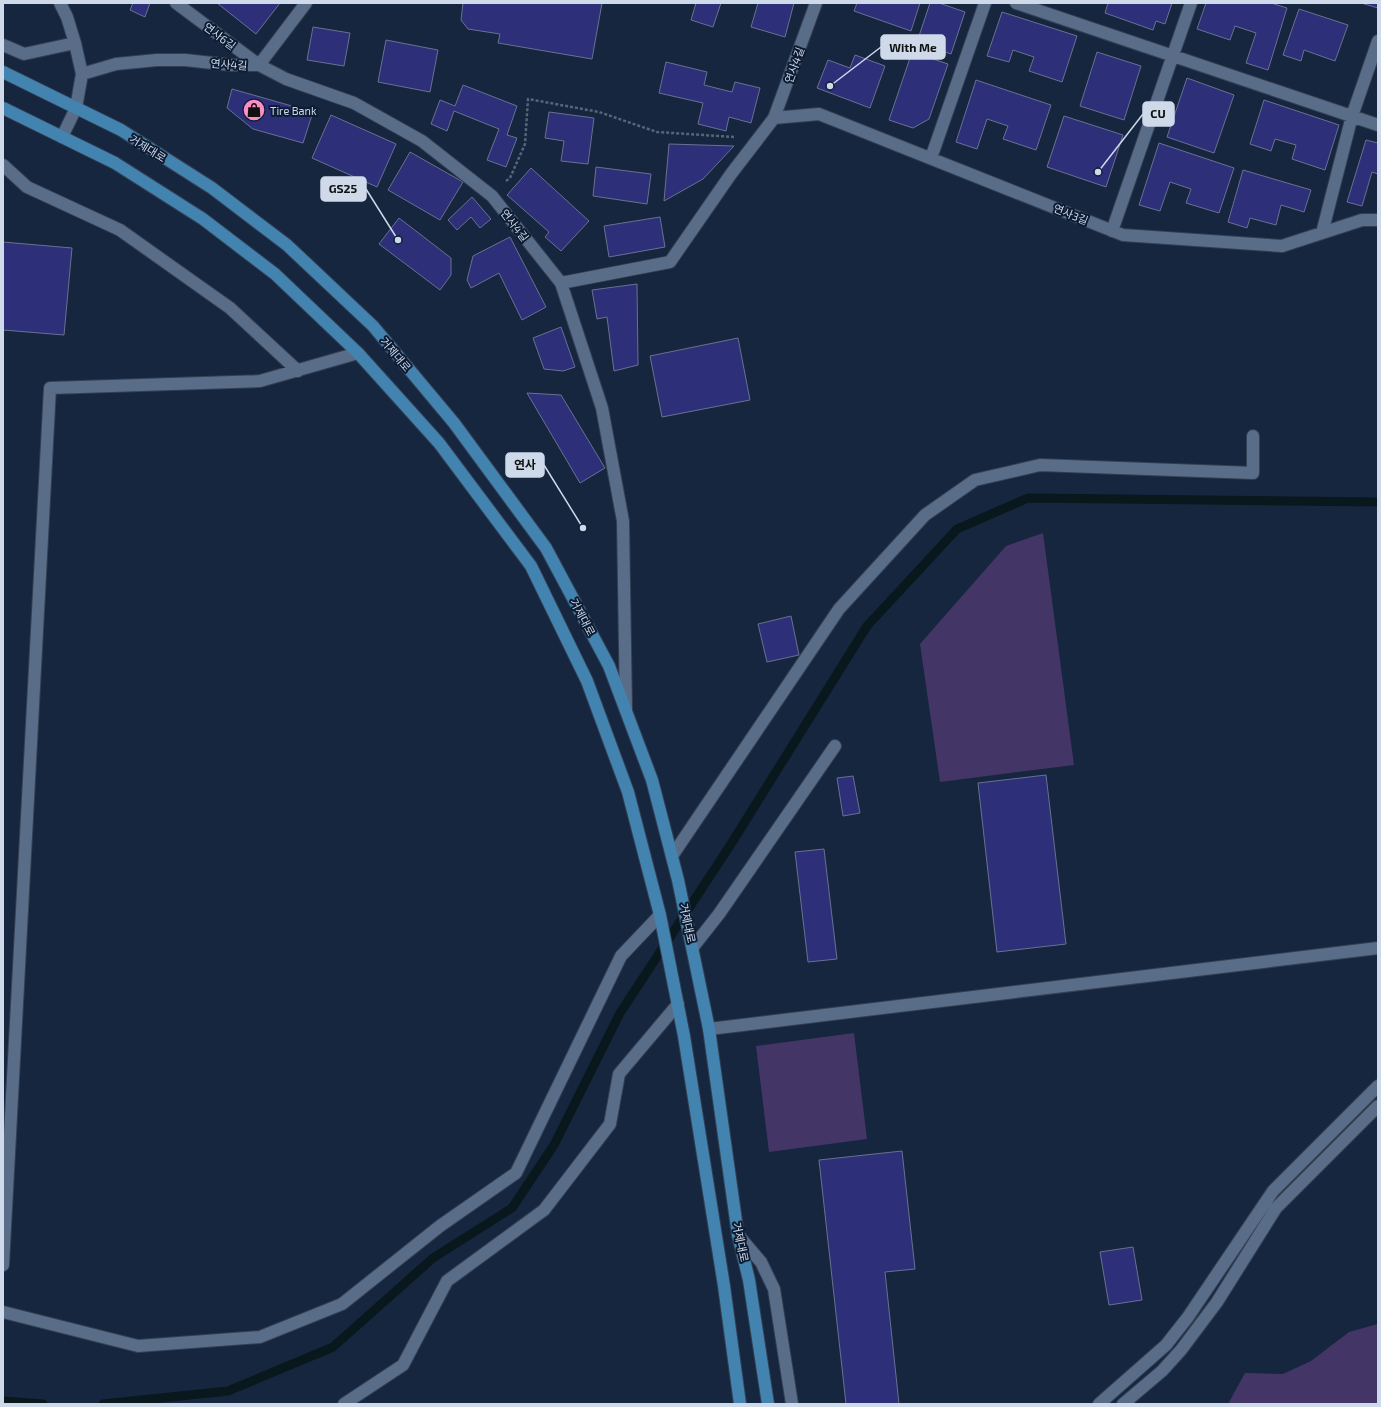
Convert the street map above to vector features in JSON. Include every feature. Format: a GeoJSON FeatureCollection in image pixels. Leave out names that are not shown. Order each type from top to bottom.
{"type":"FeatureCollection","features":[{"type":"Feature","properties":{"kind":"main road","name":"거제대로"},"geometry":{"type":"LineString","coordinates":[[3,72],[121,130],[212,188],[287,245],[372,326],[454,423],[546,548],[609,666],[652,780],[672,856],[693,947],[709,1029],[738,1235],[749,1280],[768,1404]]}},
{"type":"Feature","properties":{"kind":"main road"},"geometry":{"type":"LineString","coordinates":[[3,108],[115,163],[203,219],[275,274],[358,352],[439,443],[532,566],[590,688],[628,792],[660,915],[678,1004],[722,1278],[740,1404]]}},
{"type":"Feature","properties":{"kind":"street"},"geometry":{"type":"LineString","coordinates":[[60,3],[76,43],[82,74],[76,108],[62,137]]}},
{"type":"Feature","properties":{"kind":"street","name":"연사6길"},"geometry":{"type":"LineString","coordinates":[[176,3],[259,66]]}},
{"type":"Feature","properties":{"kind":"street"},"geometry":{"type":"LineString","coordinates":[[259,66],[306,3]]}},
{"type":"Feature","properties":{"kind":"street","name":"연사4길"},"geometry":{"type":"LineString","coordinates":[[82,74],[116,64],[157,60],[185,60],[231,65],[259,66],[286,79],[354,103],[422,140],[492,196],[561,283],[670,262],[731,174],[774,118],[816,3]]}},
{"type":"Feature","properties":{"kind":"street"},"geometry":{"type":"LineString","coordinates":[[931,158],[985,3]]}},
{"type":"Feature","properties":{"kind":"street"},"geometry":{"type":"LineString","coordinates":[[1016,3],[1378,124]]}},
{"type":"Feature","properties":{"kind":"street"},"geometry":{"type":"LineString","coordinates":[[1112,231],[1174,56],[1191,3]]}},
{"type":"Feature","properties":{"kind":"street"},"geometry":{"type":"LineString","coordinates":[[1322,233],[1352,116],[1378,41]]}},
{"type":"Feature","properties":{"kind":"street"},"geometry":{"type":"LineString","coordinates":[[3,45],[24,54],[76,43]]}},
{"type":"Feature","properties":{"kind":"street","name":"연사3길"},"geometry":{"type":"LineString","coordinates":[[774,118],[820,114],[1124,235],[1282,246],[1362,220],[1378,220]]}},
{"type":"Feature","properties":{"kind":"street"},"geometry":{"type":"LineString","coordinates":[[3,165],[27,187],[120,230],[230,308],[298,371]]}},
{"type":"Feature","properties":{"kind":"street"},"geometry":{"type":"LineString","coordinates":[[561,283],[602,408],[623,521],[626,711]]}},
{"type":"Feature","properties":{"kind":"street"},"geometry":{"type":"LineString","coordinates":[[3,1265],[50,388],[260,381],[358,352]]}},
{"type":"Feature","properties":{"kind":"street"},"geometry":{"type":"LineString","coordinates":[[672,856],[839,608],[925,515],[975,480],[1040,465],[1253,473],[1253,436]]}},
{"type":"Feature","properties":{"kind":"street"},"geometry":{"type":"LineString","coordinates":[[693,947],[719,914],[836,746]]}},
{"type":"Feature","properties":{"kind":"street"},"geometry":{"type":"LineString","coordinates":[[3,1312],[138,1346],[260,1337],[342,1304],[440,1226],[516,1173],[621,956],[660,915]]}},
{"type":"Feature","properties":{"kind":"street"},"geometry":{"type":"LineString","coordinates":[[709,1029],[1378,948]]}},
{"type":"Feature","properties":{"kind":"street"},"geometry":{"type":"LineString","coordinates":[[344,1404],[403,1365],[447,1281],[544,1210],[610,1124],[620,1074],[678,1004]]}},
{"type":"Feature","properties":{"kind":"street"},"geometry":{"type":"LineString","coordinates":[[1098,1404],[1166,1344],[1188,1317],[1273,1190],[1378,1086]]}},
{"type":"Feature","properties":{"kind":"street"},"geometry":{"type":"LineString","coordinates":[[1123,1404],[1162,1371],[1181,1350],[1217,1302],[1276,1208],[1378,1106]]}},
{"type":"Feature","properties":{"kind":"street"},"geometry":{"type":"LineString","coordinates":[[738,1235],[761,1262],[774,1289],[792,1404]]}},
{"type":"Feature","properties":{"kind":"path"},"geometry":{"type":"LineString","coordinates":[[492,196],[510,178],[525,144],[528,99],[599,112],[657,132],[758,139]]}},
{"type":"Feature","properties":{"kind":"shaded area"},"geometry":{"type":"Polygon","coordinates":[[[1043,533],[1074,765],[940,782],[920,644],[1006,546],[1043,533]]]}},
{"type":"Feature","properties":{"kind":"shaded area"},"geometry":{"type":"Polygon","coordinates":[[[854,1033],[867,1139],[769,1152],[756,1046],[854,1033]]]}},
{"type":"Feature","properties":{"kind":"shaded area"},"geometry":{"type":"Polygon","coordinates":[[[1378,1324],[1378,1404],[1228,1404],[1245,1373],[1283,1374],[1311,1361],[1349,1332],[1378,1324]]]}},
{"type":"Feature","properties":{"kind":"building"},"geometry":{"type":"Polygon","coordinates":[[[133,3],[150,3],[145,17],[130,10],[133,3]]]}},
{"type":"Feature","properties":{"kind":"building"},"geometry":{"type":"Polygon","coordinates":[[[217,3],[280,3],[256,34],[217,3]]]}},
{"type":"Feature","properties":{"kind":"building"},"geometry":{"type":"Polygon","coordinates":[[[463,3],[602,3],[592,59],[498,43],[500,34],[468,29],[461,20],[463,3]]]}},
{"type":"Feature","properties":{"kind":"building"},"geometry":{"type":"Polygon","coordinates":[[[696,3],[721,3],[713,27],[691,20],[696,3]]]}},
{"type":"Feature","properties":{"kind":"building"},"geometry":{"type":"Polygon","coordinates":[[[758,3],[794,3],[785,37],[751,27],[758,3]]]}},
{"type":"Feature","properties":{"kind":"building"},"geometry":{"type":"Polygon","coordinates":[[[857,3],[920,3],[911,31],[854,11],[857,3]]]}},
{"type":"Feature","properties":{"kind":"building"},"geometry":{"type":"Polygon","coordinates":[[[930,3],[939,3],[965,12],[951,54],[917,42],[930,3]]]}},
{"type":"Feature","properties":{"kind":"building"},"geometry":{"type":"Polygon","coordinates":[[[1108,3],[1172,3],[1165,24],[1156,21],[1153,30],[1105,13],[1108,3]]]}},
{"type":"Feature","properties":{"kind":"building"},"geometry":{"type":"Polygon","coordinates":[[[1206,3],[1271,3],[1287,8],[1268,70],[1246,63],[1256,33],[1235,26],[1230,40],[1197,29],[1206,3]]]}},
{"type":"Feature","properties":{"kind":"building"},"geometry":{"type":"Polygon","coordinates":[[[1361,3],[1378,3],[1378,8],[1361,3]]]}},
{"type":"Feature","properties":{"kind":"building"},"geometry":{"type":"Polygon","coordinates":[[[1299,9],[1348,25],[1335,61],[1304,50],[1301,61],[1283,55],[1299,9]]]}},
{"type":"Feature","properties":{"kind":"building"},"geometry":{"type":"Polygon","coordinates":[[[1002,12],[1077,36],[1062,82],[1029,71],[1034,57],[1013,50],[1009,62],[987,56],[1002,12]]]}},
{"type":"Feature","properties":{"kind":"building"},"geometry":{"type":"Polygon","coordinates":[[[313,27],[350,33],[344,66],[307,60],[313,27]]]}},
{"type":"Feature","properties":{"kind":"building"},"geometry":{"type":"Polygon","coordinates":[[[386,40],[438,50],[430,92],[378,82],[386,40]]]}},
{"type":"Feature","properties":{"kind":"building"},"geometry":{"type":"Polygon","coordinates":[[[912,52],[948,64],[929,119],[913,128],[889,120],[912,52]]]}},
{"type":"Feature","properties":{"kind":"building"},"geometry":{"type":"Polygon","coordinates":[[[1097,52],[1141,66],[1124,120],[1080,106],[1097,52]]]}},
{"type":"Feature","properties":{"kind":"building"},"geometry":{"type":"Polygon","coordinates":[[[855,55],[885,66],[870,108],[817,88],[828,60],[850,68],[855,55]]]}},
{"type":"Feature","properties":{"kind":"building"},"geometry":{"type":"Polygon","coordinates":[[[666,62],[707,72],[704,85],[732,92],[735,82],[760,88],[751,123],[729,117],[726,131],[698,124],[703,103],[659,93],[666,62]]]}},
{"type":"Feature","properties":{"kind":"building"},"geometry":{"type":"Polygon","coordinates":[[[1187,78],[1234,95],[1214,153],[1167,137],[1187,78]]]}},
{"type":"Feature","properties":{"kind":"building"},"geometry":{"type":"Polygon","coordinates":[[[976,80],[1051,105],[1036,150],[1003,139],[1008,126],[987,119],[977,149],[956,142],[976,80]]]}},
{"type":"Feature","properties":{"kind":"building"},"geometry":{"type":"Polygon","coordinates":[[[463,85],[517,106],[507,135],[517,138],[506,167],[487,160],[499,129],[454,111],[447,131],[431,124],[440,100],[455,106],[463,85]]]}},
{"type":"Feature","properties":{"kind":"building"},"geometry":{"type":"Polygon","coordinates":[[[232,89],[313,112],[303,143],[253,129],[227,108],[232,89]]]}},
{"type":"Feature","properties":{"kind":"building"},"geometry":{"type":"Polygon","coordinates":[[[1264,100],[1339,125],[1325,170],[1292,159],[1296,145],[1275,139],[1271,151],[1250,144],[1264,100]]]}},
{"type":"Feature","properties":{"kind":"building"},"geometry":{"type":"Polygon","coordinates":[[[549,112],[594,118],[588,164],[561,161],[564,141],[545,138],[549,112]]]}},
{"type":"Feature","properties":{"kind":"building"},"geometry":{"type":"Polygon","coordinates":[[[331,115],[396,144],[377,187],[312,158],[331,115]]]}},
{"type":"Feature","properties":{"kind":"building"},"geometry":{"type":"Polygon","coordinates":[[[1064,116],[1123,135],[1106,187],[1047,167],[1064,116]]]}},
{"type":"Feature","properties":{"kind":"building"},"geometry":{"type":"Polygon","coordinates":[[[1366,140],[1378,143],[1378,174],[1372,172],[1362,206],[1347,202],[1366,140]]]}},
{"type":"Feature","properties":{"kind":"building"},"geometry":{"type":"Polygon","coordinates":[[[1159,143],[1234,168],[1219,213],[1186,203],[1191,189],[1170,182],[1160,211],[1139,205],[1159,143]]]}},
{"type":"Feature","properties":{"kind":"building"},"geometry":{"type":"Polygon","coordinates":[[[669,144],[734,146],[703,179],[664,201],[669,144]]]}},
{"type":"Feature","properties":{"kind":"building"},"geometry":{"type":"Polygon","coordinates":[[[410,152],[463,182],[440,220],[388,190],[410,152]]]}},
{"type":"Feature","properties":{"kind":"building"},"geometry":{"type":"Polygon","coordinates":[[[596,167],[651,174],[647,204],[593,196],[596,167]]]}},
{"type":"Feature","properties":{"kind":"building"},"geometry":{"type":"Polygon","coordinates":[[[531,168],[589,221],[561,251],[545,237],[549,232],[507,195],[531,168]]]}},
{"type":"Feature","properties":{"kind":"building"},"geometry":{"type":"Polygon","coordinates":[[[1243,170],[1311,190],[1304,212],[1281,205],[1276,225],[1250,218],[1247,228],[1228,222],[1243,170]]]}},
{"type":"Feature","properties":{"kind":"building"},"geometry":{"type":"Polygon","coordinates":[[[472,197],[491,219],[480,228],[471,217],[457,230],[448,220],[472,197]]]}},
{"type":"Feature","properties":{"kind":"building"},"geometry":{"type":"Polygon","coordinates":[[[660,217],[665,247],[609,257],[604,226],[660,217]]]}},
{"type":"Feature","properties":{"kind":"building"},"geometry":{"type":"Polygon","coordinates":[[[399,218],[451,258],[451,275],[440,290],[379,244],[399,218]]]}},
{"type":"Feature","properties":{"kind":"building"},"geometry":{"type":"Polygon","coordinates":[[[510,237],[546,307],[522,320],[499,273],[471,288],[467,280],[473,256],[510,237]]]}},
{"type":"Feature","properties":{"kind":"building"},"geometry":{"type":"Polygon","coordinates":[[[3,242],[72,248],[64,335],[3,330],[3,242]]]}},
{"type":"Feature","properties":{"kind":"building"},"geometry":{"type":"Polygon","coordinates":[[[637,284],[638,365],[614,371],[607,317],[597,319],[592,290],[637,284]]]}},
{"type":"Feature","properties":{"kind":"building"},"geometry":{"type":"Polygon","coordinates":[[[561,327],[575,367],[563,371],[544,369],[533,338],[561,327]]]}},
{"type":"Feature","properties":{"kind":"building"},"geometry":{"type":"Polygon","coordinates":[[[738,338],[750,400],[662,417],[650,356],[738,338]]]}},
{"type":"Feature","properties":{"kind":"building"},"geometry":{"type":"Polygon","coordinates":[[[527,393],[561,395],[605,468],[580,483],[527,393]]]}},
{"type":"Feature","properties":{"kind":"building"},"geometry":{"type":"Polygon","coordinates":[[[791,616],[799,655],[767,662],[758,624],[791,616]]]}},
{"type":"Feature","properties":{"kind":"building"},"geometry":{"type":"Polygon","coordinates":[[[1046,775],[1066,944],[997,952],[978,783],[1046,775]]]}},
{"type":"Feature","properties":{"kind":"building"},"geometry":{"type":"Polygon","coordinates":[[[853,776],[860,813],[843,816],[837,778],[853,776]]]}},
{"type":"Feature","properties":{"kind":"building"},"geometry":{"type":"Polygon","coordinates":[[[824,849],[837,959],[808,962],[795,852],[824,849]]]}},
{"type":"Feature","properties":{"kind":"building"},"geometry":{"type":"Polygon","coordinates":[[[902,1151],[915,1269],[885,1272],[899,1404],[846,1404],[819,1160],[902,1151]]]}},
{"type":"Feature","properties":{"kind":"building"},"geometry":{"type":"Polygon","coordinates":[[[1133,1247],[1142,1300],[1109,1305],[1100,1252],[1133,1247]]]}},
{"type":"Feature","properties":{"kind":"waterway"},"geometry":{"type":"LineString","coordinates":[[103,1404],[228,1391],[333,1347],[433,1258],[512,1208],[554,1145],[620,1013],[731,844],[867,626],[957,529],[1028,498],[1378,502]]}},
{"type":"Feature","properties":{"kind":"waterway"},"geometry":{"type":"LineString","coordinates":[[3,1401],[43,1404]]}},
{"type":"Feature","properties":{"kind":"place","name":"With Me"},"geometry":{"type":"Point","coordinates":[830,86]}},
{"type":"Feature","properties":{"kind":"place","name":"Tire Bank"},"geometry":{"type":"Point","coordinates":[254,110]}},
{"type":"Feature","properties":{"kind":"place","name":"CU"},"geometry":{"type":"Point","coordinates":[1098,172]}},
{"type":"Feature","properties":{"kind":"place","name":"GS25"},"geometry":{"type":"Point","coordinates":[398,240]}},
{"type":"Feature","properties":{"kind":"place","name":"연사"},"geometry":{"type":"Point","coordinates":[583,528]}}]}
